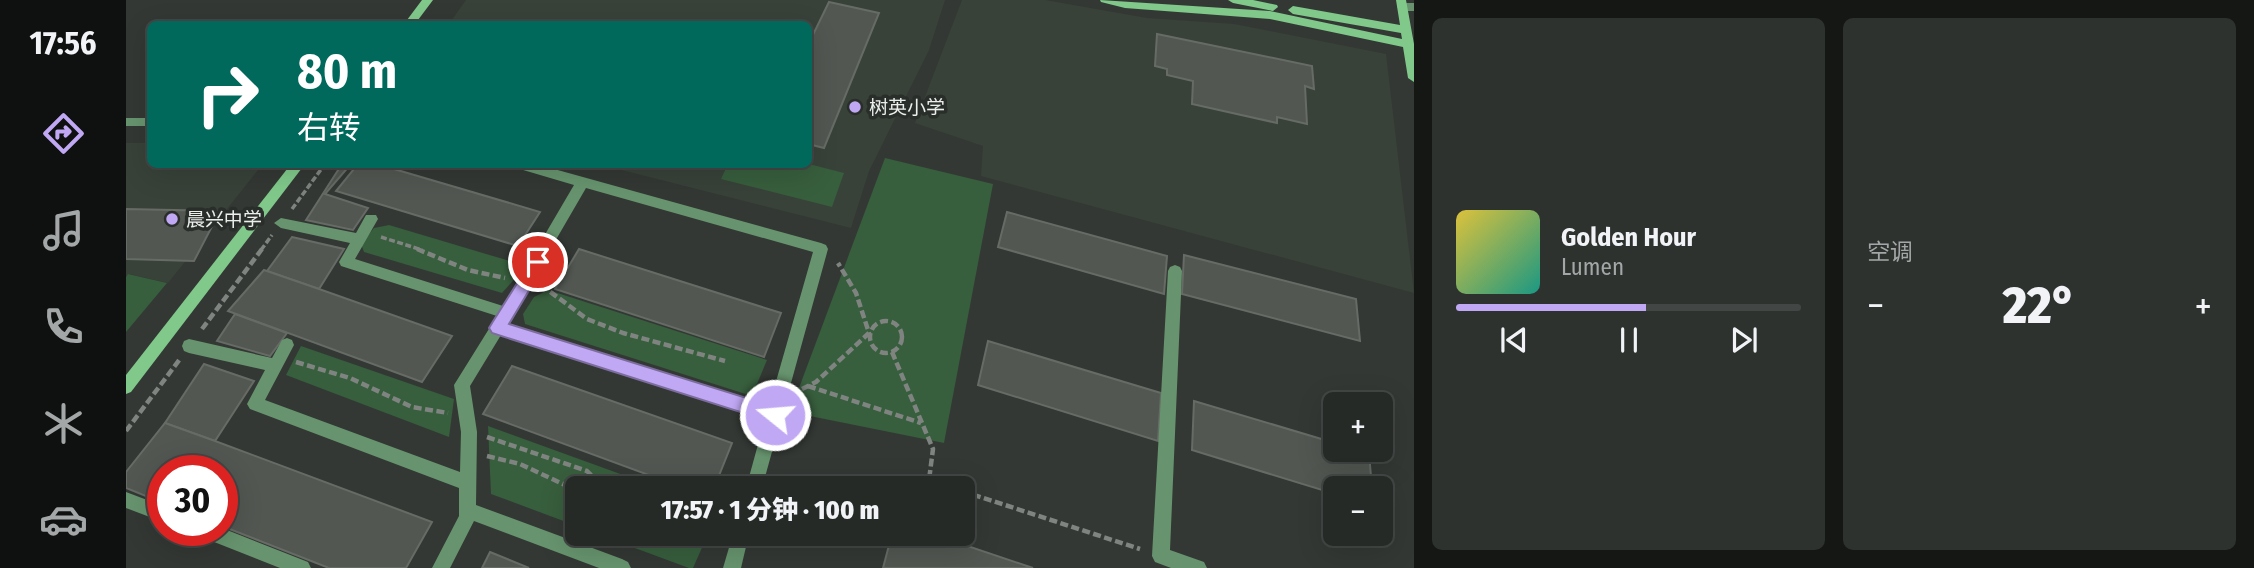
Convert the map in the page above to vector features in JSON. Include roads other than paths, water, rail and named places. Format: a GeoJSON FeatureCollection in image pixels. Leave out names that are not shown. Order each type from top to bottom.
{"type":"FeatureCollection","features":[{"type":"Feature","properties":{"kind":"street"},"geometry":{"type":"LineString","coordinates":[[411,21],[428,0]]}},
{"type":"Feature","properties":{"kind":"street"},"geometry":{"type":"LineString","coordinates":[[1105,0],[1270,15],[1408,44]]}},
{"type":"Feature","properties":{"kind":"street"},"geometry":{"type":"LineString","coordinates":[[1233,0],[1406,30]]}},
{"type":"Feature","properties":{"kind":"street"},"geometry":{"type":"LineString","coordinates":[[1406,5],[1406,30],[1414,78]]}},
{"type":"Feature","properties":{"kind":"street"},"geometry":{"type":"LineString","coordinates":[[126,122],[147,122]]}},
{"type":"Feature","properties":{"kind":"street"},"geometry":{"type":"LineString","coordinates":[[126,387],[296,168]]}},
{"type":"Feature","properties":{"kind":"street"},"geometry":{"type":"LineString","coordinates":[[531,168],[821,249],[757,476]]}},
{"type":"Feature","properties":{"kind":"street"},"geometry":{"type":"LineString","coordinates":[[441,568],[467,517],[469,432],[462,385],[527,281],[582,183]]}},
{"type":"Feature","properties":{"kind":"street"},"geometry":{"type":"LineString","coordinates":[[281,223],[365,229],[346,262],[507,313]]}},
{"type":"Feature","properties":{"kind":"street"},"geometry":{"type":"LineString","coordinates":[[1175,271],[1161,556],[1198,568]]}},
{"type":"Feature","properties":{"kind":"street"},"geometry":{"type":"LineString","coordinates":[[498,328],[776,408]]}},
{"type":"Feature","properties":{"kind":"street"},"geometry":{"type":"LineString","coordinates":[[189,346],[281,356],[255,404],[468,483]]}},
{"type":"Feature","properties":{"kind":"street"},"geometry":{"type":"LineString","coordinates":[[126,500],[147,508]]}},
{"type":"Feature","properties":{"kind":"street"},"geometry":{"type":"LineString","coordinates":[[467,510],[622,568]]}},
{"type":"Feature","properties":{"kind":"street"},"geometry":{"type":"LineString","coordinates":[[238,543],[302,568]]}},
{"type":"Feature","properties":{"kind":"street"},"geometry":{"type":"LineString","coordinates":[[732,568],[738,546]]}},
{"type":"Feature","properties":{"kind":"place","name":"树英小学"},"geometry":{"type":"Point","coordinates":[855,107]}},
{"type":"Feature","properties":{"kind":"place","name":"晨兴中学"},"geometry":{"type":"Point","coordinates":[172,219]}}]}
